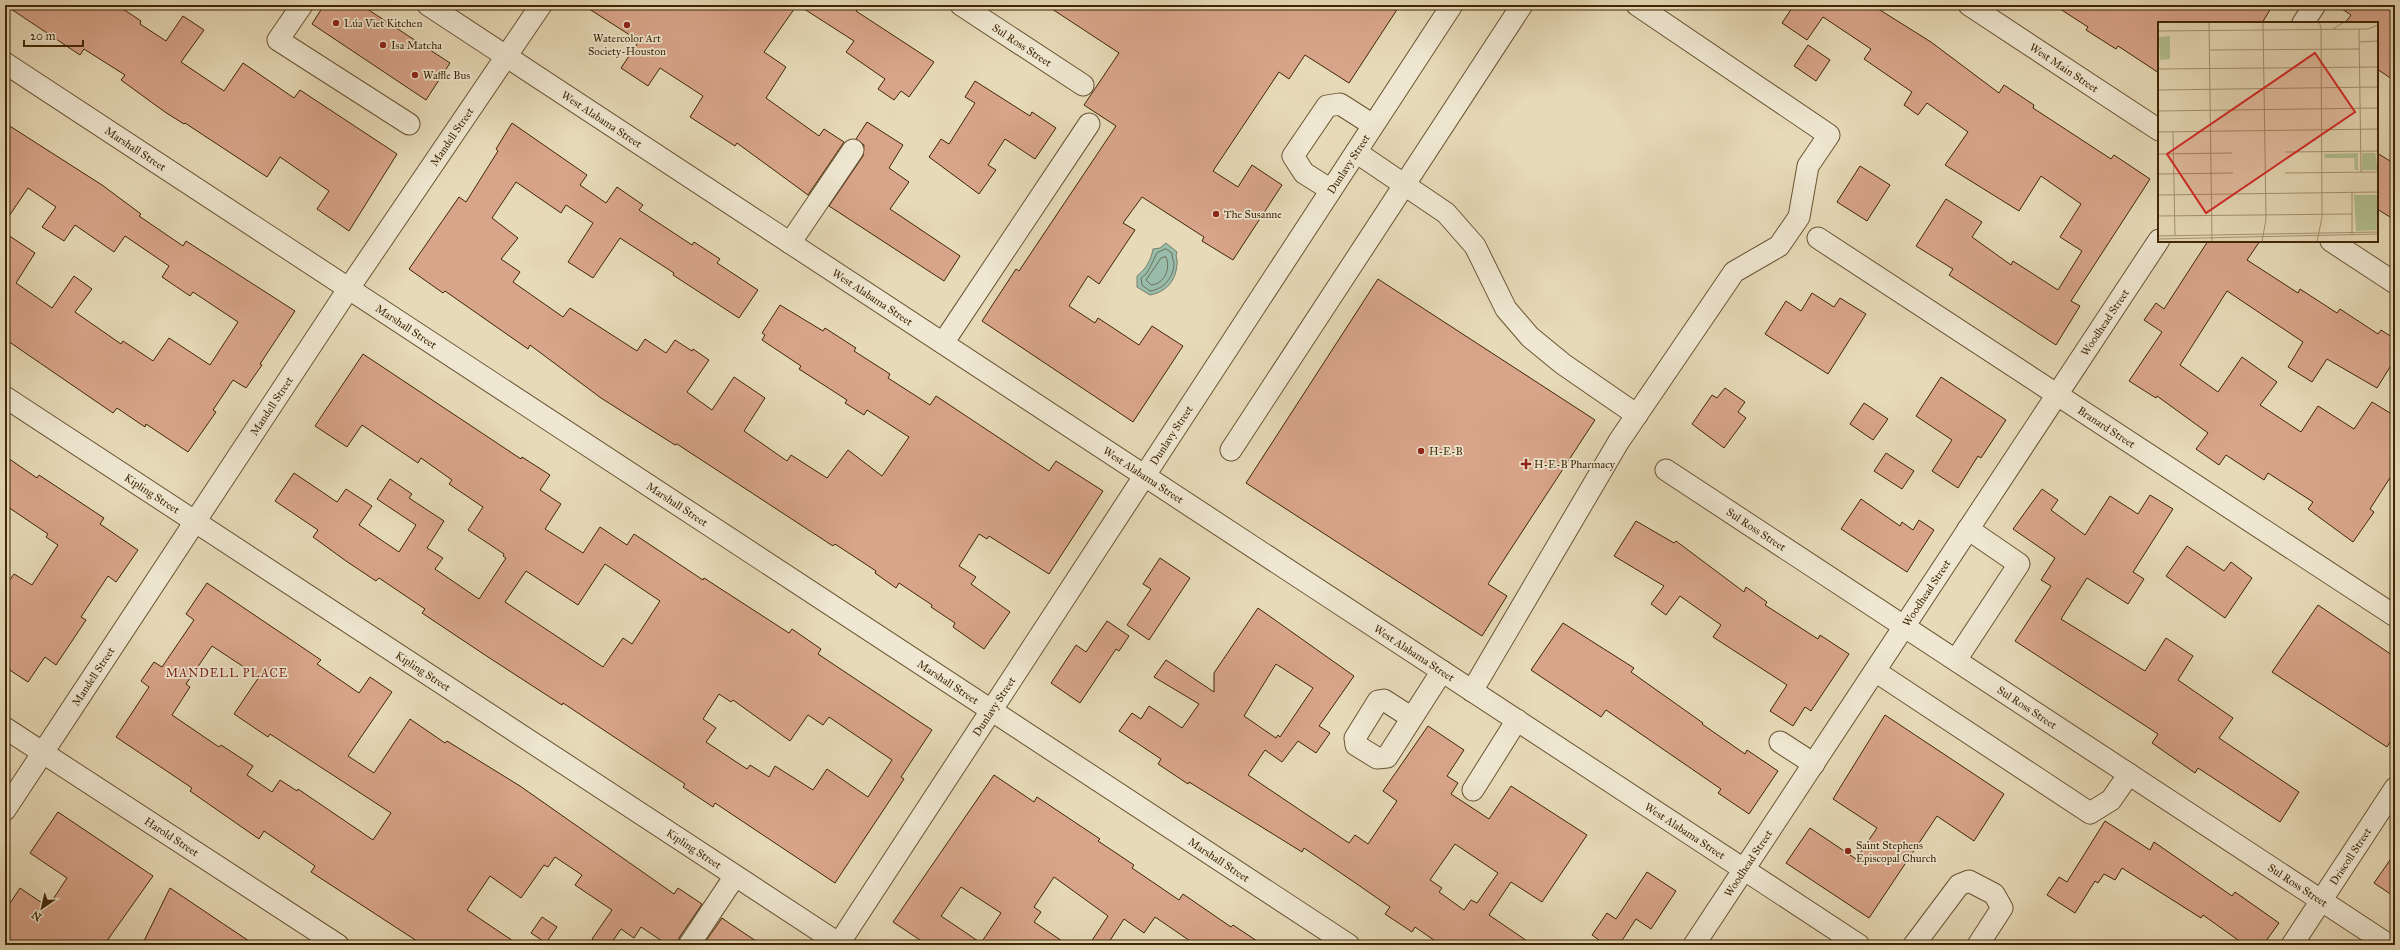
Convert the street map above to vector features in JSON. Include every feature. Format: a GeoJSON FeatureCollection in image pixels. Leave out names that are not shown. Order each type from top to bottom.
{"type":"FeatureCollection","features":[{"type":"Feature","properties":{"kind":"street"},"geometry":{"type":"LineString","coordinates":[[302,5],[278,40],[409,124]]}},
{"type":"Feature","properties":{"kind":"street","name":"West Alabama Street"},"geometry":{"type":"LineString","coordinates":[[428,5],[1859,945]]}},
{"type":"Feature","properties":{"kind":"street","name":"Mandell Street"},"geometry":{"type":"LineString","coordinates":[[5,810],[194,521],[349,288],[541,5]]}},
{"type":"Feature","properties":{"kind":"street","name":"Sul Ross Street"},"geometry":{"type":"LineString","coordinates":[[961,5],[1083,85]]}},
{"type":"Feature","properties":{"kind":"street"},"geometry":{"type":"LineString","coordinates":[[1231,450],[1522,5]]}},
{"type":"Feature","properties":{"kind":"street"},"geometry":{"type":"LineString","coordinates":[[1472,691],[1619,441],[1734,272],[1779,246],[1798,216],[1808,166],[1829,135],[1637,5]]}},
{"type":"Feature","properties":{"kind":"street","name":"West Main Street"},"geometry":{"type":"LineString","coordinates":[[1970,5],[2158,129]]}},
{"type":"Feature","properties":{"kind":"street"},"geometry":{"type":"LineString","coordinates":[[2304,22],[2315,5]]}},
{"type":"Feature","properties":{"kind":"street","name":"Dunlavy Street"},"geometry":{"type":"LineString","coordinates":[[839,945],[1356,152],[1443,8]]}},
{"type":"Feature","properties":{"kind":"street","name":"Marshall Street"},"geometry":{"type":"LineString","coordinates":[[5,63],[1349,945]]}},
{"type":"Feature","properties":{"kind":"street"},"geometry":{"type":"LineString","coordinates":[[1331,190],[1304,173],[1293,156],[1327,106],[1340,104],[1373,125]]}},
{"type":"Feature","properties":{"kind":"street"},"geometry":{"type":"LineString","coordinates":[[943,343],[1089,124]]}},
{"type":"Feature","properties":{"kind":"street"},"geometry":{"type":"LineString","coordinates":[[790,243],[853,150]]}},
{"type":"Feature","properties":{"kind":"street"},"geometry":{"type":"LineString","coordinates":[[1356,152],[1446,213],[1476,246],[1506,309],[1530,337],[1563,364],[1637,415]]}},
{"type":"Feature","properties":{"kind":"street","name":"Branard Street"},"geometry":{"type":"LineString","coordinates":[[1818,238],[2395,616]]}},
{"type":"Feature","properties":{"kind":"street","name":"Woodhead Street"},"geometry":{"type":"LineString","coordinates":[[1694,945],[2158,241]]}},
{"type":"Feature","properties":{"kind":"street"},"geometry":{"type":"LineString","coordinates":[[2333,242],[2395,282]]}},
{"type":"Feature","properties":{"kind":"street","name":"Kipling Street"},"geometry":{"type":"LineString","coordinates":[[5,398],[839,945]]}},
{"type":"Feature","properties":{"kind":"street","name":"Sul Ross Street"},"geometry":{"type":"LineString","coordinates":[[1666,470],[2387,944]]}},
{"type":"Feature","properties":{"kind":"street"},"geometry":{"type":"LineString","coordinates":[[1956,660],[2019,564],[1968,529]]}},
{"type":"Feature","properties":{"kind":"street"},"geometry":{"type":"LineString","coordinates":[[1412,718],[1442,671]]}},
{"type":"Feature","properties":{"kind":"street"},"geometry":{"type":"LineString","coordinates":[[1875,671],[2090,813],[2111,800],[2129,774]]}},
{"type":"Feature","properties":{"kind":"street"},"geometry":{"type":"LineString","coordinates":[[1473,790],[1517,720]]}},
{"type":"Feature","properties":{"kind":"street","name":"Harold Street"},"geometry":{"type":"LineString","coordinates":[[5,728],[338,945]]}},
{"type":"Feature","properties":{"kind":"street"},"geometry":{"type":"LineString","coordinates":[[1780,742],[1814,764]]}},
{"type":"Feature","properties":{"kind":"street","name":"Driscoll Street"},"geometry":{"type":"LineString","coordinates":[[2292,945],[2395,788]]}},
{"type":"Feature","properties":{"kind":"street"},"geometry":{"type":"LineString","coordinates":[[689,945],[735,876]]}},
{"type":"Feature","properties":{"kind":"street"},"geometry":{"type":"LineString","coordinates":[[1914,945],[1959,885],[1969,881],[1994,894],[2002,908],[1978,945]]}},
{"type":"Feature","properties":{"kind":"water"},"geometry":{"type":"Polygon","coordinates":[[[1166,243],[1177,252],[1175,276],[1169,285],[1156,294],[1150,295],[1137,287],[1137,276],[1148,264],[1153,249],[1160,248],[1166,243]]]}},
{"type":"Feature","properties":{"kind":"building"},"geometry":{"type":"Polygon","coordinates":[[[5,5],[117,5],[141,21],[140,24],[166,41],[183,16],[204,30],[181,62],[224,91],[243,63],[294,98],[300,90],[397,154],[349,231],[317,209],[329,191],[280,157],[267,177],[185,123],[184,124],[165,112],[121,80],[125,75],[84,49],[80,55],[5,5]]]}},
{"type":"Feature","properties":{"kind":"building"},"geometry":{"type":"Polygon","coordinates":[[[324,5],[361,5],[450,63],[426,100],[312,24],[324,5]]]}},
{"type":"Feature","properties":{"kind":"building"},"geometry":{"type":"Polygon","coordinates":[[[583,5],[797,5],[764,52],[786,67],[766,98],[819,136],[824,129],[844,142],[808,195],[737,143],[735,146],[690,117],[703,96],[660,68],[648,86],[621,68],[639,41],[583,5]]]}},
{"type":"Feature","properties":{"kind":"building"},"geometry":{"type":"Polygon","coordinates":[[[798,5],[860,5],[856,11],[934,62],[909,97],[901,91],[894,100],[878,89],[885,79],[846,52],[854,41],[798,5]]]}},
{"type":"Feature","properties":{"kind":"building","name":"The Susanne"},"geometry":{"type":"Polygon","coordinates":[[[1046,5],[1400,5],[1349,83],[1305,55],[1289,79],[1279,72],[1213,171],[1238,187],[1252,165],[1282,185],[1233,260],[1202,241],[1204,237],[1142,197],[1123,223],[1135,230],[1099,284],[1088,276],[1069,306],[1095,323],[1098,318],[1139,345],[1152,326],[1183,346],[1133,422],[982,321],[1016,269],[1019,271],[1116,126],[1084,105],[1119,53],[1046,5]]]}},
{"type":"Feature","properties":{"kind":"building"},"geometry":{"type":"Polygon","coordinates":[[[1794,5],[1872,5],[1931,42],[1999,93],[2004,85],[2034,105],[2033,108],[2111,159],[2114,155],[2150,179],[2071,301],[2080,306],[2056,345],[1949,275],[1953,269],[1916,246],[1946,199],[1982,222],[1972,237],[2011,265],[2013,261],[2058,290],[2082,251],[2060,237],[2081,204],[2041,176],[2019,211],[1945,165],[1968,132],[1927,103],[1918,115],[1904,105],[1912,92],[1864,59],[1871,49],[1823,17],[1807,40],[1782,23],[1794,5]]]}},
{"type":"Feature","properties":{"kind":"building"},"geometry":{"type":"Polygon","coordinates":[[[2054,5],[2273,5],[2263,22],[2158,22],[2158,72],[2118,46],[2116,49],[2086,30],[2088,27],[2054,5]]]}},
{"type":"Feature","properties":{"kind":"building"},"geometry":{"type":"Polygon","coordinates":[[[2336,5],[2395,5],[2395,81],[2378,70],[2378,22],[2346,22],[2351,15],[2336,5]]]}},
{"type":"Feature","properties":{"kind":"building"},"geometry":{"type":"Polygon","coordinates":[[[1808,45],[1830,60],[1816,81],[1794,66],[1808,45]]]}},
{"type":"Feature","properties":{"kind":"building"},"geometry":{"type":"Polygon","coordinates":[[[975,81],[1030,116],[1032,112],[1056,128],[1035,159],[1005,139],[988,165],[996,170],[979,194],[929,157],[941,139],[949,144],[975,103],[965,97],[975,81]]]}},
{"type":"Feature","properties":{"kind":"building"},"geometry":{"type":"Polygon","coordinates":[[[867,122],[903,145],[889,168],[909,182],[890,209],[960,256],[944,281],[829,206],[863,156],[864,145],[856,139],[867,122]]]}},
{"type":"Feature","properties":{"kind":"building"},"geometry":{"type":"Polygon","coordinates":[[[5,123],[102,185],[141,214],[139,216],[183,246],[186,241],[295,311],[246,388],[233,380],[213,410],[216,412],[188,452],[146,424],[145,427],[117,408],[113,413],[5,339],[5,233],[35,253],[16,283],[52,308],[74,276],[92,289],[75,312],[121,344],[123,341],[153,361],[169,338],[210,365],[238,322],[193,292],[190,296],[162,277],[169,266],[125,236],[114,252],[75,225],[64,241],[42,227],[56,207],[28,188],[5,222],[5,123]]]}},
{"type":"Feature","properties":{"kind":"building"},"geometry":{"type":"Polygon","coordinates":[[[512,123],[587,175],[580,185],[606,203],[617,187],[643,205],[639,210],[692,245],[694,242],[720,259],[717,263],[758,290],[739,318],[620,238],[593,278],[568,262],[593,223],[566,205],[561,213],[516,182],[492,218],[518,238],[501,259],[520,272],[513,282],[563,317],[570,308],[637,351],[645,339],[666,353],[675,340],[692,351],[693,349],[709,360],[687,392],[712,410],[734,377],[765,398],[744,431],[787,461],[791,455],[827,478],[848,450],[882,476],[909,437],[867,410],[864,415],[845,403],[847,400],[799,369],[801,366],[762,340],[765,335],[762,333],[780,305],[823,331],[825,328],[856,348],[854,351],[890,374],[888,378],[930,405],[936,396],[1049,471],[1056,461],[1103,491],[1049,574],[989,536],[987,539],[979,534],[959,566],[976,577],[971,584],[1010,612],[984,649],[953,627],[955,623],[931,607],[932,605],[899,583],[896,588],[875,573],[876,571],[835,544],[833,546],[677,444],[675,445],[601,398],[530,345],[528,349],[445,291],[443,293],[409,269],[459,197],[466,202],[498,151],[496,149],[512,123]]]}},
{"type":"Feature","properties":{"kind":"building"},"geometry":{"type":"Polygon","coordinates":[[[2378,154],[2395,164],[2395,220],[2378,210],[2378,154]]]}},
{"type":"Feature","properties":{"kind":"building"},"geometry":{"type":"Polygon","coordinates":[[[1860,166],[1890,185],[1867,221],[1837,202],[1860,166]]]}},
{"type":"Feature","properties":{"kind":"building"},"geometry":{"type":"Polygon","coordinates":[[[2207,242],[2259,242],[2247,260],[2298,293],[2300,289],[2337,313],[2340,309],[2378,334],[2381,330],[2395,339],[2395,359],[2377,388],[2327,359],[2312,382],[2288,367],[2303,342],[2227,291],[2180,365],[2218,392],[2242,357],[2277,382],[2260,405],[2301,432],[2318,406],[2354,429],[2372,402],[2395,416],[2395,470],[2370,509],[2374,512],[2353,542],[2308,509],[2313,502],[2268,473],[2264,480],[2226,455],[2219,465],[2196,449],[2208,433],[2157,396],[2156,398],[2129,381],[2162,332],[2144,320],[2156,303],[2164,309],[2207,242]]]}},
{"type":"Feature","properties":{"kind":"building","name":"H-E-B"},"geometry":{"type":"Polygon","coordinates":[[[1378,279],[1595,420],[1488,584],[1507,596],[1482,636],[1246,483],[1378,279]]]}},
{"type":"Feature","properties":{"kind":"building"},"geometry":{"type":"Polygon","coordinates":[[[1812,293],[1834,307],[1840,298],[1866,314],[1828,374],[1765,334],[1786,301],[1801,311],[1812,293]]]}},
{"type":"Feature","properties":{"kind":"building"},"geometry":{"type":"Polygon","coordinates":[[[363,354],[521,459],[522,457],[550,475],[540,490],[561,504],[545,529],[583,553],[600,527],[627,545],[634,534],[703,580],[704,578],[789,633],[792,629],[821,649],[818,654],[932,730],[901,777],[904,779],[835,883],[715,803],[713,807],[683,787],[685,784],[563,703],[562,705],[488,657],[422,613],[425,609],[379,578],[376,581],[313,537],[318,530],[275,501],[294,473],[337,502],[346,489],[372,506],[359,525],[399,552],[416,525],[377,499],[390,479],[412,494],[409,498],[444,521],[427,548],[443,558],[435,569],[479,599],[506,558],[503,556],[504,554],[468,530],[483,507],[449,484],[452,480],[421,458],[418,463],[362,425],[347,447],[315,426],[363,354]],[[605,564],[578,605],[526,571],[505,602],[603,667],[623,638],[632,644],[660,601],[605,564]],[[719,694],[703,719],[716,728],[706,742],[747,769],[750,765],[769,777],[775,766],[813,790],[827,769],[868,797],[892,760],[829,717],[823,725],[808,715],[790,741],[733,700],[731,702],[719,694]]]}},
{"type":"Feature","properties":{"kind":"building"},"geometry":{"type":"Polygon","coordinates":[[[1941,377],[2006,420],[1981,458],[1978,456],[1958,488],[1932,471],[1952,440],[1916,416],[1941,377]]]}},
{"type":"Feature","properties":{"kind":"building"},"geometry":{"type":"Polygon","coordinates":[[[1725,388],[1745,402],[1738,412],[1746,418],[1724,448],[1692,424],[1712,395],[1717,398],[1725,388]]]}},
{"type":"Feature","properties":{"kind":"building"},"geometry":{"type":"Polygon","coordinates":[[[1864,403],[1888,419],[1873,440],[1850,424],[1864,403]]]}},
{"type":"Feature","properties":{"kind":"building"},"geometry":{"type":"Polygon","coordinates":[[[1886,453],[1914,471],[1902,489],[1874,471],[1886,453]]]}},
{"type":"Feature","properties":{"kind":"building"},"geometry":{"type":"Polygon","coordinates":[[[5,456],[37,478],[39,475],[104,518],[100,524],[138,550],[116,582],[108,576],[81,617],[86,620],[56,665],[45,657],[28,682],[5,667],[5,587],[14,574],[32,585],[58,545],[46,537],[48,534],[5,505],[5,456]]]}},
{"type":"Feature","properties":{"kind":"building"},"geometry":{"type":"Polygon","coordinates":[[[2042,489],[2058,500],[2051,510],[2085,535],[2110,496],[2138,514],[2150,495],[2173,509],[2133,572],[2144,579],[2128,604],[2087,578],[2061,619],[2145,671],[2166,638],[2193,656],[2178,680],[2233,718],[2219,738],[2299,792],[2280,822],[2198,768],[2195,773],[2152,743],[2158,734],[2015,641],[2051,586],[2041,580],[2055,558],[2013,529],[2042,489]]]}},
{"type":"Feature","properties":{"kind":"building"},"geometry":{"type":"Polygon","coordinates":[[[1861,499],[1900,526],[1902,522],[1913,530],[1919,520],[1934,530],[1907,572],[1841,529],[1861,499]]]}},
{"type":"Feature","properties":{"kind":"building"},"geometry":{"type":"Polygon","coordinates":[[[1636,521],[1674,543],[1676,541],[1744,592],[1746,587],[1767,602],[1765,605],[1818,639],[1820,635],[1849,654],[1811,711],[1805,707],[1793,726],[1770,711],[1787,685],[1713,637],[1721,625],[1680,596],[1666,615],[1651,604],[1664,586],[1614,556],[1636,521]]]}},
{"type":"Feature","properties":{"kind":"building"},"geometry":{"type":"Polygon","coordinates":[[[2187,546],[2224,571],[2231,562],[2252,578],[2225,618],[2166,576],[2187,546]]]}},
{"type":"Feature","properties":{"kind":"building"},"geometry":{"type":"Polygon","coordinates":[[[1160,558],[1190,578],[1149,640],[1127,625],[1151,589],[1143,584],[1160,558]]]}},
{"type":"Feature","properties":{"kind":"building"},"geometry":{"type":"Polygon","coordinates":[[[207,583],[321,660],[317,664],[359,693],[370,677],[392,692],[348,756],[374,773],[410,719],[445,743],[447,741],[520,786],[674,894],[678,888],[702,904],[679,938],[677,945],[668,945],[641,927],[634,938],[621,929],[610,945],[601,945],[592,939],[612,910],[575,885],[582,875],[555,857],[548,867],[544,865],[521,898],[490,876],[467,910],[519,945],[423,945],[311,872],[315,866],[264,831],[259,839],[190,791],[192,788],[116,737],[149,687],[141,681],[154,662],[162,667],[194,620],[186,614],[207,583]],[[212,646],[186,684],[190,687],[172,715],[219,747],[221,745],[253,766],[247,775],[272,792],[280,780],[297,791],[298,789],[373,840],[391,813],[270,734],[268,737],[234,714],[259,677],[212,646]]]}},
{"type":"Feature","properties":{"kind":"building"},"geometry":{"type":"Polygon","coordinates":[[[2318,605],[2395,657],[2395,734],[2387,747],[2272,672],[2318,605]]]}},
{"type":"Feature","properties":{"kind":"building"},"geometry":{"type":"Polygon","coordinates":[[[1258,608],[1354,676],[1319,726],[1330,733],[1316,753],[1298,741],[1282,762],[1265,750],[1248,775],[1349,843],[1355,835],[1368,844],[1397,801],[1383,791],[1428,726],[1464,750],[1447,776],[1458,783],[1451,794],[1489,819],[1511,786],[1587,835],[1542,902],[1511,882],[1489,915],[1533,945],[1441,945],[1415,927],[1412,932],[1385,914],[1390,907],[1354,882],[1304,848],[1302,852],[1189,782],[1188,784],[1158,764],[1161,759],[1119,731],[1132,713],[1141,719],[1149,706],[1182,728],[1199,704],[1154,677],[1166,660],[1214,692],[1214,673],[1258,608]],[[1276,664],[1244,716],[1276,738],[1278,735],[1280,737],[1313,688],[1276,664]],[[1455,844],[1430,880],[1442,888],[1439,892],[1464,910],[1471,900],[1477,903],[1498,873],[1455,844]]]}},
{"type":"Feature","properties":{"kind":"building"},"geometry":{"type":"Polygon","coordinates":[[[1107,621],[1129,636],[1119,651],[1116,649],[1080,703],[1051,683],[1076,645],[1086,652],[1107,621]]]}},
{"type":"Feature","properties":{"kind":"building"},"geometry":{"type":"Polygon","coordinates":[[[1563,623],[1634,668],[1631,672],[1745,754],[1747,750],[1778,771],[1749,814],[1718,793],[1721,789],[1606,710],[1601,717],[1531,670],[1563,623]]]}},
{"type":"Feature","properties":{"kind":"building"},"geometry":{"type":"Polygon","coordinates":[[[1885,715],[2004,794],[1974,841],[1937,816],[1869,918],[1786,863],[1810,828],[1856,859],[1877,828],[1833,799],[1885,715]]]}},
{"type":"Feature","properties":{"kind":"building"},"geometry":{"type":"Polygon","coordinates":[[[994,775],[1034,802],[1037,797],[1100,839],[1098,841],[1134,865],[1132,868],[1179,900],[1183,894],[1231,927],[1233,925],[1263,945],[1196,945],[1155,917],[1144,933],[1124,919],[1107,945],[1089,945],[1108,916],[1054,877],[1034,907],[1041,912],[1034,922],[1068,945],[926,944],[893,922],[994,775]],[[961,887],[941,916],[981,943],[1001,913],[961,887]]]}},
{"type":"Feature","properties":{"kind":"building"},"geometry":{"type":"Polygon","coordinates":[[[58,812],[153,876],[104,945],[5,945],[5,911],[20,888],[48,907],[67,878],[30,853],[58,812]]]}},
{"type":"Feature","properties":{"kind":"building"},"geometry":{"type":"Polygon","coordinates":[[[2105,821],[2150,850],[2154,842],[2232,896],[2235,892],[2279,923],[2263,945],[2245,945],[2203,915],[2201,918],[2122,868],[2115,880],[2104,874],[2098,883],[2095,881],[2075,913],[2047,895],[2059,877],[2067,882],[2105,821]]]}},
{"type":"Feature","properties":{"kind":"building"},"geometry":{"type":"Polygon","coordinates":[[[2395,853],[2395,897],[2374,883],[2395,853]]]}},
{"type":"Feature","properties":{"kind":"building"},"geometry":{"type":"Polygon","coordinates":[[[1647,872],[1676,891],[1651,929],[1636,919],[1619,945],[1606,945],[1592,935],[1607,913],[1616,919],[1647,872]]]}},
{"type":"Feature","properties":{"kind":"building"},"geometry":{"type":"Polygon","coordinates":[[[170,888],[222,923],[255,945],[142,945],[170,888]]]}},
{"type":"Feature","properties":{"kind":"building"},"geometry":{"type":"Polygon","coordinates":[[[542,917],[557,927],[546,943],[531,933],[542,917]]]}},
{"type":"Feature","properties":{"kind":"building"},"geometry":{"type":"Polygon","coordinates":[[[722,918],[729,923],[762,945],[703,945],[722,918]]]}},
{"type":"Feature","properties":{"kind":"place","name":"Lúa Viet Kitchen"},"geometry":{"type":"Point","coordinates":[336,23]}},
{"type":"Feature","properties":{"kind":"place","name":"Watercolor Art Society-Houston"},"geometry":{"type":"Point","coordinates":[627,25]}},
{"type":"Feature","properties":{"kind":"place","name":"Isa Matcha"},"geometry":{"type":"Point","coordinates":[383,45]}},
{"type":"Feature","properties":{"kind":"place","name":"Waffle Bus"},"geometry":{"type":"Point","coordinates":[415,75]}},
{"type":"Feature","properties":{"kind":"place","name":"The Susanne"},"geometry":{"type":"Point","coordinates":[1216,214]}},
{"type":"Feature","properties":{"kind":"place","name":"H-E-B"},"geometry":{"type":"Point","coordinates":[1421,451]}},
{"type":"Feature","properties":{"kind":"place","name":"H-E-B Pharmacy"},"geometry":{"type":"Point","coordinates":[1526,464]}},
{"type":"Feature","properties":{"kind":"place","name":"Saint Stephens Episcopal Church"},"geometry":{"type":"Point","coordinates":[1848,851]}},
{"type":"Feature","properties":{"kind":"district","name":"MANDELL PLACE"},"geometry":{"type":"Point","coordinates":[227,673]}}]}
